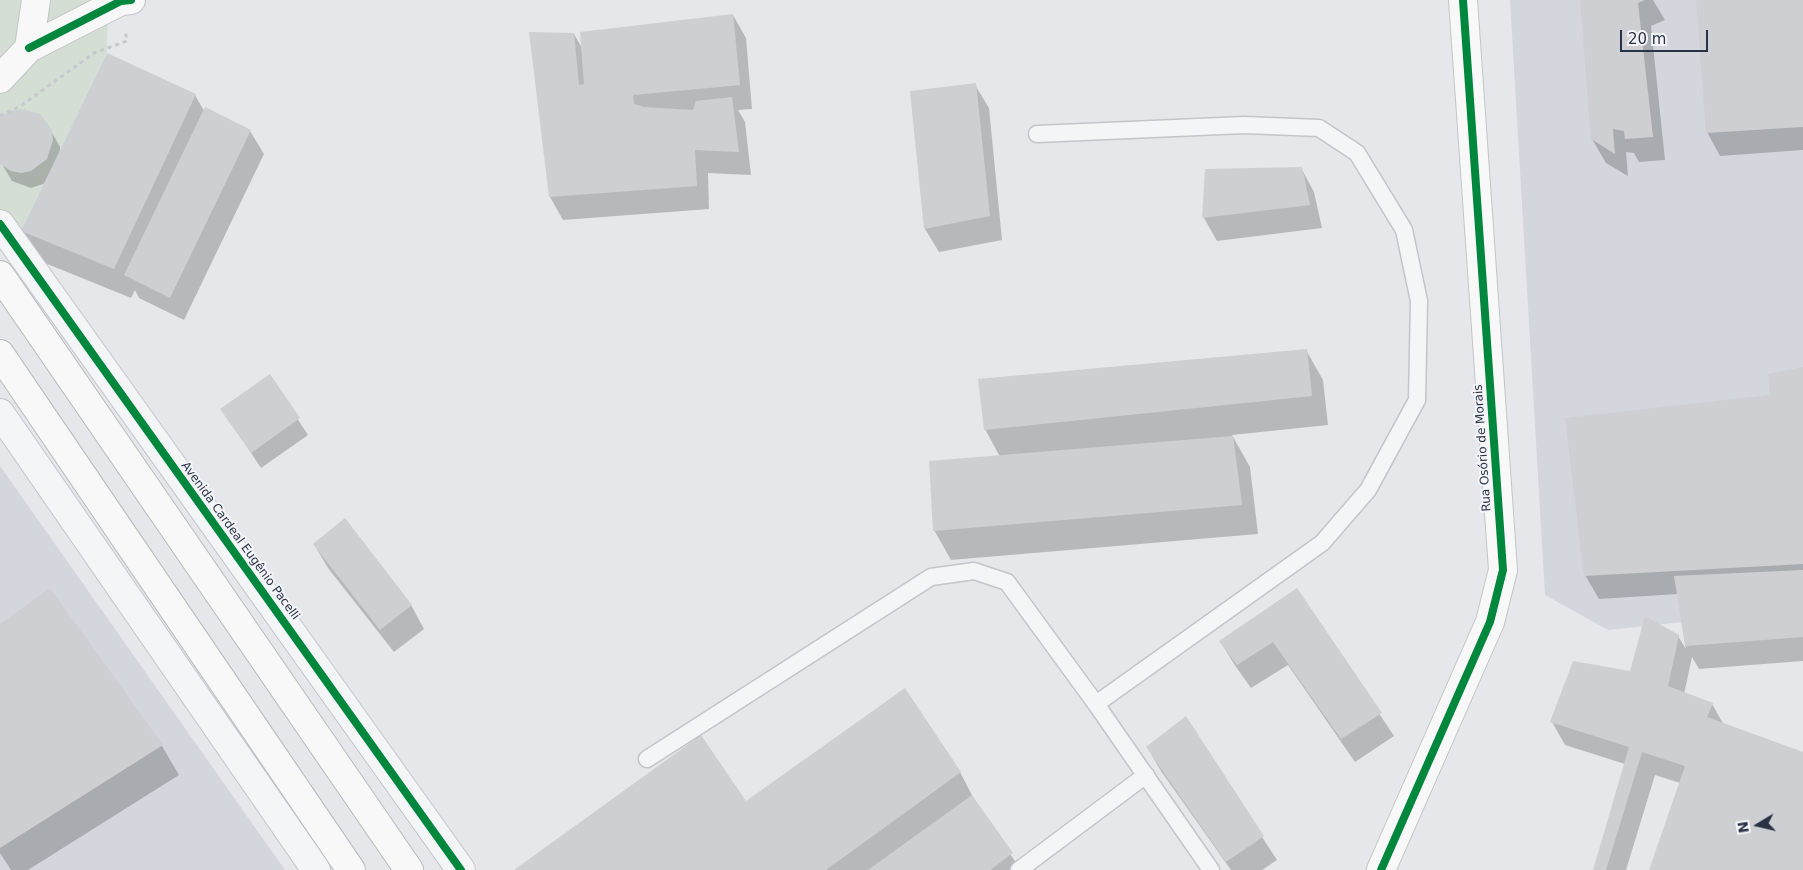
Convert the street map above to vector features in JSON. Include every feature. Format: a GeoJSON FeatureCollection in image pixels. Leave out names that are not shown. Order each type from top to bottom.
{"type":"FeatureCollection","features":[{"type":"Feature","properties":{"kind":"main road"},"geometry":{"type":"LineString","coordinates":[[29,48],[36,0]]}},
{"type":"Feature","properties":{"kind":"main road"},"geometry":{"type":"LineString","coordinates":[[0,79],[29,48],[126,0]]}},
{"type":"Feature","properties":{"kind":"main road","name":"Rua Osório de Morais"},"geometry":{"type":"LineString","coordinates":[[1380,870],[1490,622],[1503,570],[1463,0]]}},
{"type":"Feature","properties":{"kind":"main road"},"geometry":{"type":"LineString","coordinates":[[0,275],[409,870]]}},
{"type":"Feature","properties":{"kind":"main road"},"geometry":{"type":"LineString","coordinates":[[0,354],[351,870]]}},
{"type":"Feature","properties":{"kind":"street","name":"Avenida Cardeal Eugênio Pacelli"},"geometry":{"type":"LineString","coordinates":[[0,224],[461,870]]}},
{"type":"Feature","properties":{"kind":"street"},"geometry":{"type":"LineString","coordinates":[[0,413],[316,870]]}},
{"type":"Feature","properties":{"kind":"lane"},"geometry":{"type":"LineString","coordinates":[[1037,134],[1244,125],[1319,128],[1357,153],[1404,230],[1419,301],[1417,400],[1368,490],[1322,543],[1096,704]]}},
{"type":"Feature","properties":{"kind":"lane"},"geometry":{"type":"LineString","coordinates":[[647,758],[931,577],[974,571],[1007,582],[1096,704],[1211,870]]}},
{"type":"Feature","properties":{"kind":"lane"},"geometry":{"type":"LineString","coordinates":[[1019,870],[1146,775]]}},
{"type":"Feature","properties":{"kind":"path"},"geometry":{"type":"LineString","coordinates":[[0,116],[22,105],[94,53],[127,41],[126,0]]}},
{"type":"Feature","properties":{"kind":"shaded area"},"geometry":{"type":"Polygon","coordinates":[[[0,0],[108,0],[107,53],[21,231],[0,214],[0,0]]]}},
{"type":"Feature","properties":{"kind":"shaded area"},"geometry":{"type":"Polygon","coordinates":[[[1510,0],[1803,0],[1803,609],[1608,630],[1545,595],[1510,0]]]}},
{"type":"Feature","properties":{"kind":"shaded area"},"geometry":{"type":"Polygon","coordinates":[[[0,466],[285,870],[0,870],[0,466]]]}},
{"type":"Feature","properties":{"kind":"building"},"geometry":{"type":"Polygon","coordinates":[[[1580,0],[1645,0],[1638,3],[1653,137],[1625,139],[1624,131],[1613,129],[1615,154],[1591,139],[1580,0]]]}},
{"type":"Feature","properties":{"kind":"building"},"geometry":{"type":"Polygon","coordinates":[[[1696,0],[1803,0],[1803,127],[1706,133],[1696,0]]]}},
{"type":"Feature","properties":{"kind":"building"},"geometry":{"type":"Polygon","coordinates":[[[733,14],[740,85],[633,95],[634,104],[644,107],[693,110],[696,101],[732,97],[739,152],[695,150],[697,186],[549,197],[529,32],[574,33],[579,85],[584,84],[580,32],[733,14]]]}},
{"type":"Feature","properties":{"kind":"building"},"geometry":{"type":"Polygon","coordinates":[[[107,53],[196,94],[114,269],[21,231],[107,53]]]}},
{"type":"Feature","properties":{"kind":"building"},"geometry":{"type":"Polygon","coordinates":[[[976,83],[990,216],[924,229],[910,91],[976,83]]]}},
{"type":"Feature","properties":{"kind":"building"},"geometry":{"type":"Polygon","coordinates":[[[205,107],[251,130],[170,298],[124,275],[205,107]]]}},
{"type":"Feature","properties":{"kind":"building"},"geometry":{"type":"Polygon","coordinates":[[[21,109],[40,114],[52,130],[53,140],[47,159],[31,171],[21,173],[11,171],[0,164],[0,117],[10,111],[21,109]]]}},
{"type":"Feature","properties":{"kind":"building"},"geometry":{"type":"Polygon","coordinates":[[[1302,167],[1310,205],[1202,218],[1205,169],[1302,167]]]}},
{"type":"Feature","properties":{"kind":"building"},"geometry":{"type":"Polygon","coordinates":[[[1307,349],[1312,396],[984,430],[978,379],[1307,349]]]}},
{"type":"Feature","properties":{"kind":"building"},"geometry":{"type":"Polygon","coordinates":[[[1803,367],[1803,564],[1584,576],[1565,418],[1770,395],[1768,374],[1803,367]]]}},
{"type":"Feature","properties":{"kind":"building"},"geometry":{"type":"Polygon","coordinates":[[[270,374],[300,418],[251,453],[220,409],[270,374]]]}},
{"type":"Feature","properties":{"kind":"building"},"geometry":{"type":"Polygon","coordinates":[[[1233,436],[1242,505],[933,531],[929,461],[1233,436]]]}},
{"type":"Feature","properties":{"kind":"building"},"geometry":{"type":"Polygon","coordinates":[[[345,518],[412,605],[380,630],[313,544],[345,518]]]}},
{"type":"Feature","properties":{"kind":"building"},"geometry":{"type":"Polygon","coordinates":[[[1803,570],[1803,637],[1685,646],[1674,576],[1803,570]]]}},
{"type":"Feature","properties":{"kind":"building"},"geometry":{"type":"Polygon","coordinates":[[[50,588],[163,745],[0,848],[0,624],[50,588]]]}},
{"type":"Feature","properties":{"kind":"building"},"geometry":{"type":"Polygon","coordinates":[[[1297,588],[1382,713],[1341,739],[1273,642],[1237,665],[1219,641],[1297,588]]]}},
{"type":"Feature","properties":{"kind":"building"},"geometry":{"type":"Polygon","coordinates":[[[1645,616],[1679,635],[1668,686],[1713,703],[1707,717],[1803,752],[1803,870],[1649,870],[1685,766],[1642,752],[1606,870],[1593,870],[1629,747],[1550,722],[1573,661],[1630,671],[1645,616]]]}},
{"type":"Feature","properties":{"kind":"building"},"geometry":{"type":"Polygon","coordinates":[[[905,688],[961,772],[826,870],[514,870],[701,735],[746,801],[905,688]]]}},
{"type":"Feature","properties":{"kind":"building"},"geometry":{"type":"Polygon","coordinates":[[[1186,716],[1264,836],[1226,862],[1146,747],[1186,716]]]}},
{"type":"Feature","properties":{"kind":"building"},"geometry":{"type":"Polygon","coordinates":[[[972,795],[1013,853],[990,870],[868,870],[972,795]]]}},
{"type":"Feature","properties":{"kind":"cycle path"},"geometry":{"type":"LineString","coordinates":[[29,48],[121,1],[131,0]]}},
{"type":"Feature","properties":{"kind":"cycle path"},"geometry":{"type":"LineString","coordinates":[[1381,870],[1490,622],[1503,570],[1463,0]]}},
{"type":"Feature","properties":{"kind":"cycle path"},"geometry":{"type":"LineString","coordinates":[[0,224],[461,870]]}}]}
